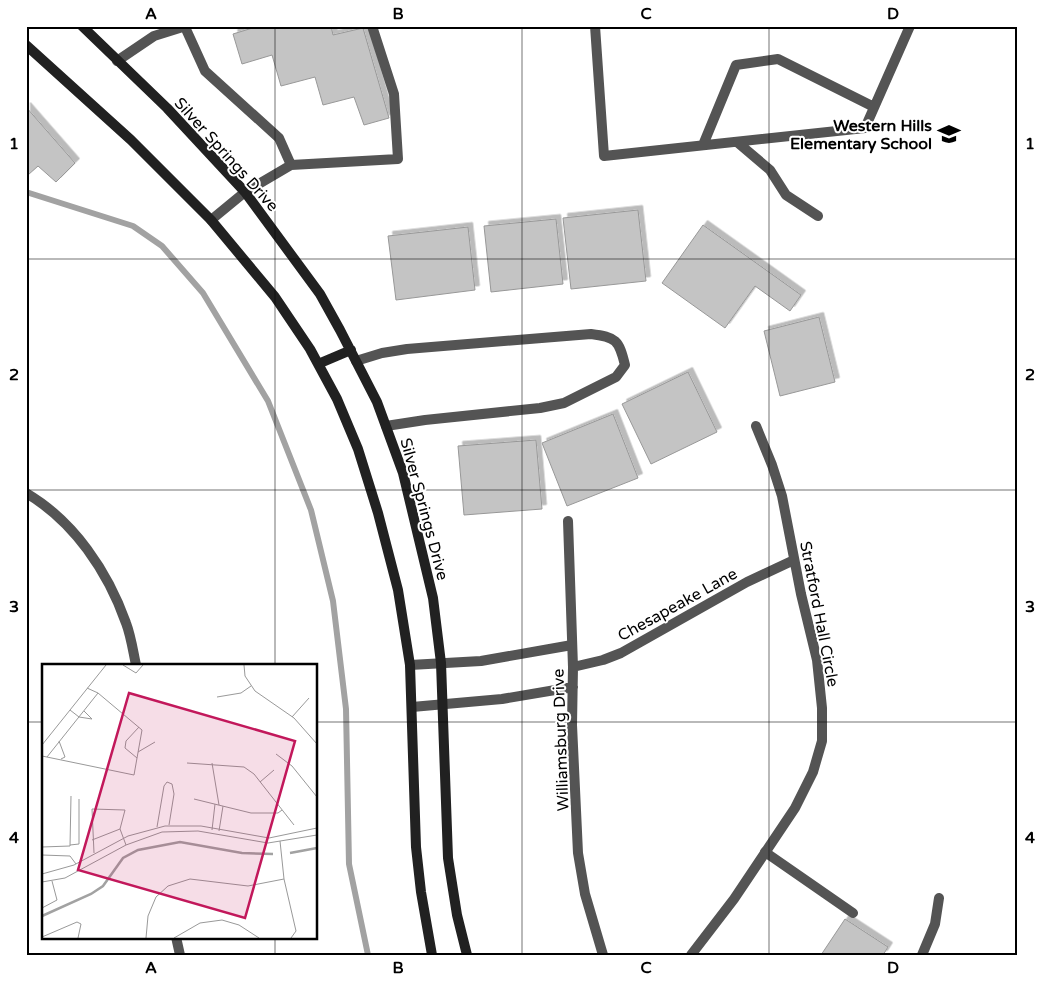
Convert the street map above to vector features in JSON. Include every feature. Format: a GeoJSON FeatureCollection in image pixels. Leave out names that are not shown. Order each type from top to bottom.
{"type":"FeatureCollection","features":[{"type":"Feature","properties":{"kind":"street","name":"Silver Springs Drive"},"geometry":{"type":"LineString","coordinates":[[82,26],[204,146],[245,192],[320,294],[377,402],[403,473],[433,598],[441,663],[448,858],[457,916],[467,955]]}},
{"type":"Feature","properties":{"kind":"street"},"geometry":{"type":"LineString","coordinates":[[117,61],[154,36],[186,26],[206,70],[279,138],[291,165]]}},
{"type":"Feature","properties":{"kind":"street"},"geometry":{"type":"LineString","coordinates":[[211,220],[245,192],[291,165],[398,158],[394,94],[372,26]]}},
{"type":"Feature","properties":{"kind":"street"},"geometry":{"type":"LineString","coordinates":[[595,26],[604,156],[865,128],[910,26]]}},
{"type":"Feature","properties":{"kind":"street"},"geometry":{"type":"LineString","coordinates":[[26,45],[131,140],[211,220],[275,297],[318,364],[337,399],[358,449],[378,513],[398,590],[410,665],[416,847],[421,892],[432,955]]}},
{"type":"Feature","properties":{"kind":"street"},"geometry":{"type":"LineString","coordinates":[[703,145],[736,65],[778,59],[874,107]]}},
{"type":"Feature","properties":{"kind":"street"},"geometry":{"type":"LineString","coordinates":[[737,142],[770,170],[786,195],[818,216]]}},
{"type":"Feature","properties":{"kind":"street"},"geometry":{"type":"LineString","coordinates":[[356,361],[407,349],[591,334],[608,336],[620,347],[625,365],[616,377],[564,403],[540,408],[386,426]]}},
{"type":"Feature","properties":{"kind":"street"},"geometry":{"type":"LineString","coordinates":[[318,364],[351,350]]}},
{"type":"Feature","properties":{"kind":"street","name":"Stratford Hall Circle"},"geometry":{"type":"LineString","coordinates":[[691,955],[734,899],[795,808],[813,772],[822,741],[822,708],[817,660],[794,560],[782,496],[756,426]]}},
{"type":"Feature","properties":{"kind":"street"},"geometry":{"type":"LineString","coordinates":[[26,493],[54,513],[88,550],[106,578],[127,624],[136,664]]}},
{"type":"Feature","properties":{"kind":"street","name":"Williamsburg Drive"},"geometry":{"type":"LineString","coordinates":[[568,521],[573,667],[572,725],[578,854],[585,894],[603,955]]}},
{"type":"Feature","properties":{"kind":"street","name":"Chesapeake Lane"},"geometry":{"type":"LineString","coordinates":[[573,667],[603,660],[621,653],[748,582],[794,560]]}},
{"type":"Feature","properties":{"kind":"street"},"geometry":{"type":"LineString","coordinates":[[410,665],[481,661],[572,645]]}},
{"type":"Feature","properties":{"kind":"street"},"geometry":{"type":"LineString","coordinates":[[412,707],[502,699],[573,687]]}},
{"type":"Feature","properties":{"kind":"street"},"geometry":{"type":"LineString","coordinates":[[765,852],[852,913]]}},
{"type":"Feature","properties":{"kind":"street"},"geometry":{"type":"LineString","coordinates":[[922,955],[934,924],[939,898]]}},
{"type":"Feature","properties":{"kind":"street"},"geometry":{"type":"LineString","coordinates":[[176,938],[180,955]]}},
{"type":"Feature","properties":{"kind":"building"},"geometry":{"type":"Polygon","coordinates":[[[259,26],[331,26],[333,35],[363,28],[389,118],[364,125],[354,97],[323,105],[315,77],[281,86],[272,55],[242,64],[233,34],[259,26]]]}},
{"type":"Feature","properties":{"kind":"building"},"geometry":{"type":"Polygon","coordinates":[[[26,107],[75,163],[56,182],[38,166],[28,175],[26,173],[26,107]]]}},
{"type":"Feature","properties":{"kind":"building"},"geometry":{"type":"Polygon","coordinates":[[[638,210],[646,281],[571,289],[563,218],[638,210]]]}},
{"type":"Feature","properties":{"kind":"building"},"geometry":{"type":"Polygon","coordinates":[[[556,219],[563,284],[491,292],[484,226],[556,219]]]}},
{"type":"Feature","properties":{"kind":"building"},"geometry":{"type":"Polygon","coordinates":[[[703,225],[801,295],[790,311],[755,286],[725,328],[662,283],[703,225]]]}},
{"type":"Feature","properties":{"kind":"building"},"geometry":{"type":"Polygon","coordinates":[[[468,227],[475,290],[396,300],[388,236],[468,227]]]}},
{"type":"Feature","properties":{"kind":"building"},"geometry":{"type":"Polygon","coordinates":[[[819,317],[835,382],[780,396],[764,331],[819,317]]]}},
{"type":"Feature","properties":{"kind":"building"},"geometry":{"type":"Polygon","coordinates":[[[688,372],[717,432],[651,464],[622,404],[688,372]]]}},
{"type":"Feature","properties":{"kind":"building"},"geometry":{"type":"Polygon","coordinates":[[[613,414],[638,478],[567,506],[542,443],[613,414]]]}},
{"type":"Feature","properties":{"kind":"building"},"geometry":{"type":"Polygon","coordinates":[[[536,440],[542,509],[464,515],[458,446],[536,440]]]}},
{"type":"Feature","properties":{"kind":"building"},"geometry":{"type":"Polygon","coordinates":[[[845,919],[888,947],[883,955],[821,955],[845,919]]]}},
{"type":"Feature","properties":{"kind":"waterway"},"geometry":{"type":"LineString","coordinates":[[26,192],[133,226],[162,246],[203,293],[268,401],[311,510],[333,601],[346,709],[349,864],[368,955]]}},
{"type":"Feature","properties":{"kind":"place","name":"Western Hills Elementary School"},"geometry":{"type":"Point","coordinates":[949,134]}}]}
